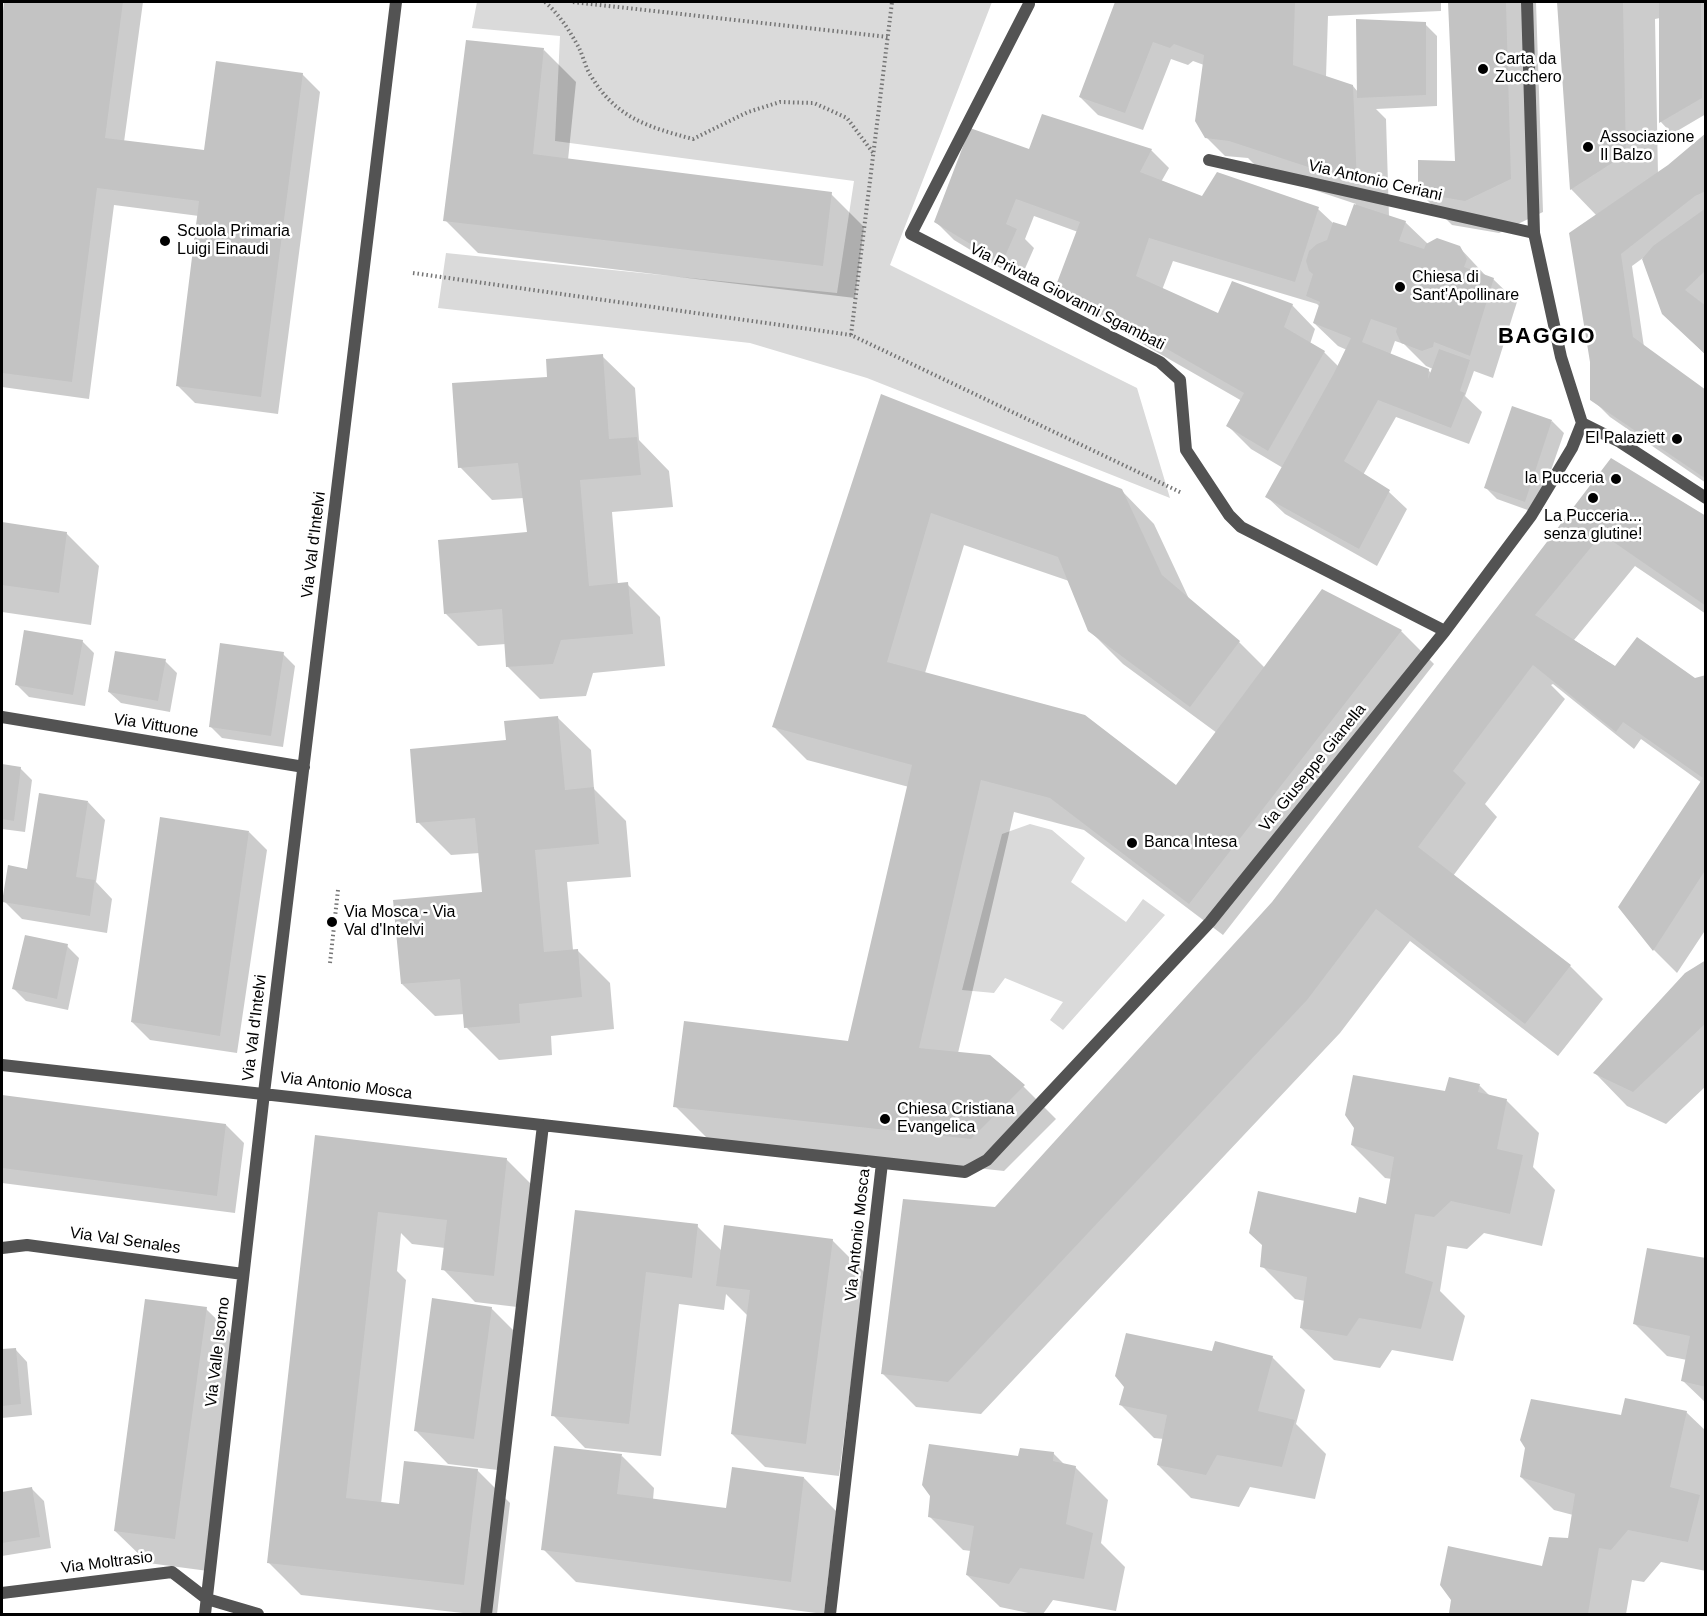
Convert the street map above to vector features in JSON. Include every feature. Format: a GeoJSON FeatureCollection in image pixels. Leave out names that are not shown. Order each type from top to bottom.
{"type":"FeatureCollection","features":[{"type":"Feature","properties":{"kind":"street","name":"Via Val d'Intelvi"},"geometry":{"type":"LineString","coordinates":[[264,1093],[396,2]]}},
{"type":"Feature","properties":{"kind":"street"},"geometry":{"type":"LineString","coordinates":[[1527,2],[1534,233],[1562,357],[1582,423],[1620,442],[1706,498]]}},
{"type":"Feature","properties":{"kind":"street","name":"Via Privata Giovanni Sgambati"},"geometry":{"type":"LineString","coordinates":[[1029,4],[911,234],[1160,362],[1180,381],[1186,450],[1235,521],[1446,631]]}},
{"type":"Feature","properties":{"kind":"street","name":"Via Antonio Ceriani"},"geometry":{"type":"LineString","coordinates":[[1209,160],[1534,233]]}},
{"type":"Feature","properties":{"kind":"street","name":"Via Giuseppe Gianella"},"geometry":{"type":"LineString","coordinates":[[882,1163],[965,1172],[987,1160],[1210,922],[1446,631],[1531,516],[1572,448],[1582,423]]}},
{"type":"Feature","properties":{"kind":"street","name":"Via Vittuone"},"geometry":{"type":"LineString","coordinates":[[2,717],[304,766]]}},
{"type":"Feature","properties":{"kind":"street","name":"Via Antonio Mosca"},"geometry":{"type":"LineString","coordinates":[[2,1065],[882,1163],[830,1614]]}},
{"type":"Feature","properties":{"kind":"street","name":"Via Valle Isorno"},"geometry":{"type":"LineString","coordinates":[[205,1614],[264,1093]]}},
{"type":"Feature","properties":{"kind":"street"},"geometry":{"type":"LineString","coordinates":[[486,1614],[543,1125]]}},
{"type":"Feature","properties":{"kind":"street","name":"Via Val Senales"},"geometry":{"type":"LineString","coordinates":[[2,1248],[27,1245],[243,1274]]}},
{"type":"Feature","properties":{"kind":"street","name":"Via Moltrasio"},"geometry":{"type":"LineString","coordinates":[[2,1593],[172,1572],[207,1599]]}},
{"type":"Feature","properties":{"kind":"street"},"geometry":{"type":"LineString","coordinates":[[207,1599],[258,1614]]}},
{"type":"Feature","properties":{"kind":"path"},"geometry":{"type":"LineString","coordinates":[[545,2],[556,12],[578,46],[590,75],[613,105],[651,128],[693,139],[748,112],[780,102],[814,103],[848,118],[874,154]]}},
{"type":"Feature","properties":{"kind":"path"},"geometry":{"type":"LineString","coordinates":[[573,2],[888,37]]}},
{"type":"Feature","properties":{"kind":"path"},"geometry":{"type":"LineString","coordinates":[[851,335],[892,2]]}},
{"type":"Feature","properties":{"kind":"path"},"geometry":{"type":"LineString","coordinates":[[413,273],[851,335],[1185,494]]}},
{"type":"Feature","properties":{"kind":"path"},"geometry":{"type":"LineString","coordinates":[[330,963],[338,890]]}},
{"type":"Feature","properties":{"kind":"shaded area"},"geometry":{"type":"Polygon","coordinates":[[[477,2],[992,2],[890,265],[1137,388],[1170,498],[867,378],[750,343],[438,308],[446,253],[837,293],[854,181],[555,141],[560,36],[472,28],[477,2]]]}},
{"type":"Feature","properties":{"kind":"shaded area"},"geometry":{"type":"Polygon","coordinates":[[[1030,824],[1052,830],[1085,858],[1071,882],[1126,922],[1143,899],[1165,915],[1063,1030],[1050,1020],[1063,1002],[1005,978],[994,993],[962,990],[1002,834],[1030,824]]]}},
{"type":"Feature","properties":{"kind":"building"},"geometry":{"type":"Polygon","coordinates":[[[4,2],[123,2],[105,138],[204,150],[216,61],[303,73],[261,397],[176,386],[199,201],[97,188],[72,382],[2,373],[2,20],[4,2]]]}},
{"type":"Feature","properties":{"kind":"building"},"geometry":{"type":"Polygon","coordinates":[[[1115,2],[1295,2],[1293,65],[1353,85],[1357,183],[1229,141],[1205,138],[1195,121],[1204,55],[1174,44],[1170,48],[1153,42],[1125,113],[1079,97],[1115,2]]]}},
{"type":"Feature","properties":{"kind":"building"},"geometry":{"type":"Polygon","coordinates":[[[1448,2],[1506,2],[1511,179],[1465,201],[1418,193],[1418,160],[1455,161],[1448,2]]]}},
{"type":"Feature","properties":{"kind":"building"},"geometry":{"type":"Polygon","coordinates":[[[1557,2],[1623,2],[1626,154],[1570,190],[1557,2]]]}},
{"type":"Feature","properties":{"kind":"building"},"geometry":{"type":"Polygon","coordinates":[[[1659,2],[1701,2],[1702,98],[1659,123],[1659,2]]]}},
{"type":"Feature","properties":{"kind":"building"},"geometry":{"type":"Polygon","coordinates":[[[1356,19],[1426,22],[1426,95],[1357,98],[1356,19]]]}},
{"type":"Feature","properties":{"kind":"building"},"geometry":{"type":"Polygon","coordinates":[[[466,40],[544,48],[533,154],[832,192],[823,266],[443,221],[466,40]]]}},
{"type":"Feature","properties":{"kind":"building"},"geometry":{"type":"Polygon","coordinates":[[[1042,114],[1152,149],[1140,172],[1202,196],[1217,172],[1319,207],[1295,282],[1149,238],[1136,276],[1218,313],[1232,281],[1293,304],[1284,327],[1325,351],[1268,451],[1226,426],[1244,393],[1083,301],[1055,288],[1080,222],[1016,199],[1006,224],[1017,229],[1002,263],[934,222],[970,128],[1029,149],[1042,114]]]}},
{"type":"Feature","properties":{"kind":"building"},"geometry":{"type":"Polygon","coordinates":[[[1706,133],[1706,191],[1695,196],[1621,254],[1633,337],[1706,390],[1706,479],[1590,400],[1590,362],[1569,233],[1668,165],[1706,133]]]}},
{"type":"Feature","properties":{"kind":"building"},"geometry":{"type":"Polygon","coordinates":[[[1354,204],[1406,221],[1399,241],[1424,249],[1426,244],[1437,238],[1460,246],[1467,259],[1464,267],[1494,278],[1470,356],[1434,342],[1433,347],[1422,351],[1401,343],[1396,332],[1397,328],[1371,319],[1362,342],[1429,369],[1428,379],[1439,349],[1470,360],[1460,391],[1465,393],[1451,428],[1378,400],[1344,461],[1390,490],[1359,549],[1265,497],[1351,338],[1313,323],[1320,302],[1306,296],[1313,274],[1309,271],[1306,261],[1309,251],[1317,244],[1327,240],[1333,222],[1346,226],[1354,204]]]}},
{"type":"Feature","properties":{"kind":"building"},"geometry":{"type":"Polygon","coordinates":[[[1706,208],[1706,270],[1685,290],[1706,306],[1706,355],[1662,314],[1642,259],[1653,246],[1706,208]]]}},
{"type":"Feature","properties":{"kind":"building"},"geometry":{"type":"Polygon","coordinates":[[[603,354],[609,439],[637,437],[641,475],[580,480],[589,586],[628,582],[633,634],[561,640],[553,664],[506,667],[502,609],[444,614],[438,540],[527,532],[518,463],[458,468],[452,383],[547,377],[546,359],[603,354]]]}},
{"type":"Feature","properties":{"kind":"building"},"geometry":{"type":"Polygon","coordinates":[[[881,394],[1122,489],[1162,575],[1240,641],[1190,707],[1088,631],[1058,557],[931,513],[887,662],[1085,715],[1176,785],[1322,589],[1402,630],[1189,904],[1050,798],[981,780],[919,1048],[990,1055],[1025,1085],[971,1139],[673,1107],[684,1021],[848,1041],[912,765],[772,727],[881,394]]]}},
{"type":"Feature","properties":{"kind":"building"},"geometry":{"type":"Polygon","coordinates":[[[1512,406],[1552,420],[1525,502],[1484,488],[1512,406]]]}},
{"type":"Feature","properties":{"kind":"building"},"geometry":{"type":"Polygon","coordinates":[[[1611,458],[1706,516],[1706,606],[1602,534],[1535,615],[1615,666],[1637,637],[1695,678],[1706,675],[1706,869],[1653,951],[1618,907],[1703,778],[1623,722],[1616,732],[1533,665],[1453,771],[1466,783],[1418,847],[1571,965],[1525,1024],[1376,909],[1307,1000],[948,1382],[881,1374],[903,1199],[995,1207],[1272,902],[1611,458]]]}},
{"type":"Feature","properties":{"kind":"building"},"geometry":{"type":"Polygon","coordinates":[[[2,522],[67,532],[59,593],[2,585],[2,522]]]}},
{"type":"Feature","properties":{"kind":"building"},"geometry":{"type":"Polygon","coordinates":[[[24,630],[83,640],[73,695],[15,685],[24,630]]]}},
{"type":"Feature","properties":{"kind":"building"},"geometry":{"type":"Polygon","coordinates":[[[220,643],[284,652],[271,736],[209,727],[220,643]]]}},
{"type":"Feature","properties":{"kind":"building"},"geometry":{"type":"Polygon","coordinates":[[[115,651],[166,659],[158,701],[108,692],[115,651]]]}},
{"type":"Feature","properties":{"kind":"building"},"geometry":{"type":"Polygon","coordinates":[[[558,716],[565,790],[594,787],[599,844],[535,850],[544,952],[578,949],[582,997],[519,1004],[520,1023],[464,1028],[460,979],[401,984],[393,900],[482,892],[475,818],[416,823],[410,749],[506,740],[504,721],[558,716]]]}},
{"type":"Feature","properties":{"kind":"building"},"geometry":{"type":"Polygon","coordinates":[[[2,764],[21,767],[14,821],[2,819],[2,764]]]}},
{"type":"Feature","properties":{"kind":"building"},"geometry":{"type":"Polygon","coordinates":[[[39,793],[88,801],[76,877],[95,880],[90,916],[2,902],[8,865],[27,869],[39,793]]]}},
{"type":"Feature","properties":{"kind":"building"},"geometry":{"type":"Polygon","coordinates":[[[160,817],[249,831],[220,1036],[131,1022],[160,817]]]}},
{"type":"Feature","properties":{"kind":"building"},"geometry":{"type":"Polygon","coordinates":[[[25,935],[68,944],[57,999],[12,989],[25,935]]]}},
{"type":"Feature","properties":{"kind":"building"},"geometry":{"type":"Polygon","coordinates":[[[1706,960],[1706,1023],[1633,1092],[1593,1073],[1685,973],[1706,960]]]}},
{"type":"Feature","properties":{"kind":"building"},"geometry":{"type":"Polygon","coordinates":[[[1353,1075],[1445,1091],[1449,1077],[1480,1084],[1478,1092],[1507,1099],[1497,1149],[1523,1155],[1510,1214],[1451,1201],[1434,1217],[1415,1214],[1405,1273],[1433,1282],[1421,1329],[1359,1318],[1347,1336],[1300,1328],[1307,1277],[1260,1267],[1262,1245],[1249,1233],[1258,1191],[1356,1213],[1359,1197],[1386,1204],[1394,1157],[1351,1145],[1354,1128],[1345,1115],[1353,1075]]]}},
{"type":"Feature","properties":{"kind":"building"},"geometry":{"type":"Polygon","coordinates":[[[2,1095],[226,1124],[217,1196],[2,1168],[2,1095]]]}},
{"type":"Feature","properties":{"kind":"building"},"geometry":{"type":"Polygon","coordinates":[[[315,1135],[507,1158],[494,1276],[441,1270],[447,1220],[378,1212],[346,1498],[399,1504],[404,1461],[478,1469],[464,1585],[267,1563],[315,1135]]]}},
{"type":"Feature","properties":{"kind":"building"},"geometry":{"type":"Polygon","coordinates":[[[575,1210],[698,1224],[692,1278],[646,1272],[629,1424],[551,1416],[575,1210]]]}},
{"type":"Feature","properties":{"kind":"building"},"geometry":{"type":"Polygon","coordinates":[[[724,1225],[833,1239],[806,1444],[731,1434],[750,1290],[716,1286],[724,1225]]]}},
{"type":"Feature","properties":{"kind":"building"},"geometry":{"type":"Polygon","coordinates":[[[1647,1248],[1706,1258],[1706,1387],[1681,1381],[1690,1336],[1633,1324],[1647,1248]]]}},
{"type":"Feature","properties":{"kind":"building"},"geometry":{"type":"Polygon","coordinates":[[[432,1298],[492,1307],[474,1439],[414,1431],[432,1298]]]}},
{"type":"Feature","properties":{"kind":"building"},"geometry":{"type":"Polygon","coordinates":[[[145,1299],[207,1307],[175,1539],[114,1531],[145,1299]]]}},
{"type":"Feature","properties":{"kind":"building"},"geometry":{"type":"Polygon","coordinates":[[[1126,1333],[1212,1351],[1215,1341],[1273,1356],[1258,1411],[1295,1420],[1282,1467],[1217,1455],[1206,1475],[1157,1465],[1167,1415],[1119,1405],[1124,1387],[1115,1376],[1126,1333]]]}},
{"type":"Feature","properties":{"kind":"building"},"geometry":{"type":"Polygon","coordinates":[[[16,1348],[21,1404],[2,1406],[2,1349],[16,1348]]]}},
{"type":"Feature","properties":{"kind":"building"},"geometry":{"type":"Polygon","coordinates":[[[1625,1398],[1687,1411],[1670,1487],[1700,1495],[1688,1542],[1628,1530],[1611,1550],[1599,1548],[1588,1614],[1449,1613],[1451,1600],[1440,1585],[1448,1546],[1542,1566],[1549,1537],[1568,1538],[1575,1494],[1520,1477],[1525,1448],[1520,1440],[1531,1399],[1621,1415],[1625,1398]]]}},
{"type":"Feature","properties":{"kind":"building"},"geometry":{"type":"Polygon","coordinates":[[[929,1444],[1018,1456],[1020,1448],[1054,1452],[1053,1461],[1076,1466],[1066,1524],[1093,1533],[1084,1579],[1020,1568],[1009,1584],[966,1575],[974,1526],[928,1517],[930,1496],[922,1485],[929,1444]]]}},
{"type":"Feature","properties":{"kind":"building"},"geometry":{"type":"Polygon","coordinates":[[[554,1446],[622,1454],[617,1494],[726,1508],[732,1467],[804,1477],[791,1582],[541,1550],[554,1446]]]}},
{"type":"Feature","properties":{"kind":"building"},"geometry":{"type":"Polygon","coordinates":[[[32,1487],[40,1537],[2,1543],[2,1492],[32,1487]]]}},
{"type":"Feature","properties":{"kind":"place","name":"Carta da Zucchero"},"geometry":{"type":"Point","coordinates":[1483,69]}},
{"type":"Feature","properties":{"kind":"place","name":"Associazione Il Balzo"},"geometry":{"type":"Point","coordinates":[1588,147]}},
{"type":"Feature","properties":{"kind":"place","name":"Scuola Primaria Luigi Einaudi"},"geometry":{"type":"Point","coordinates":[165,241]}},
{"type":"Feature","properties":{"kind":"place","name":"Chiesa di Sant'Apollinare"},"geometry":{"type":"Point","coordinates":[1400,287]}},
{"type":"Feature","properties":{"kind":"place","name":"El Palaziett"},"geometry":{"type":"Point","coordinates":[1677,439]}},
{"type":"Feature","properties":{"kind":"place","name":"la Pucceria"},"geometry":{"type":"Point","coordinates":[1616,479]}},
{"type":"Feature","properties":{"kind":"place","name":"La Pucceria... senza glutine!"},"geometry":{"type":"Point","coordinates":[1593,498]}},
{"type":"Feature","properties":{"kind":"place","name":"Banca Intesa"},"geometry":{"type":"Point","coordinates":[1132,843]}},
{"type":"Feature","properties":{"kind":"place","name":"Via Mosca - Via Val d'Intelvi"},"geometry":{"type":"Point","coordinates":[332,922]}},
{"type":"Feature","properties":{"kind":"place","name":"Chiesa Cristiana Evangelica"},"geometry":{"type":"Point","coordinates":[885,1119]}},
{"type":"Feature","properties":{"kind":"district","name":"BAGGIO"},"geometry":{"type":"Point","coordinates":[1547,337]}}]}
